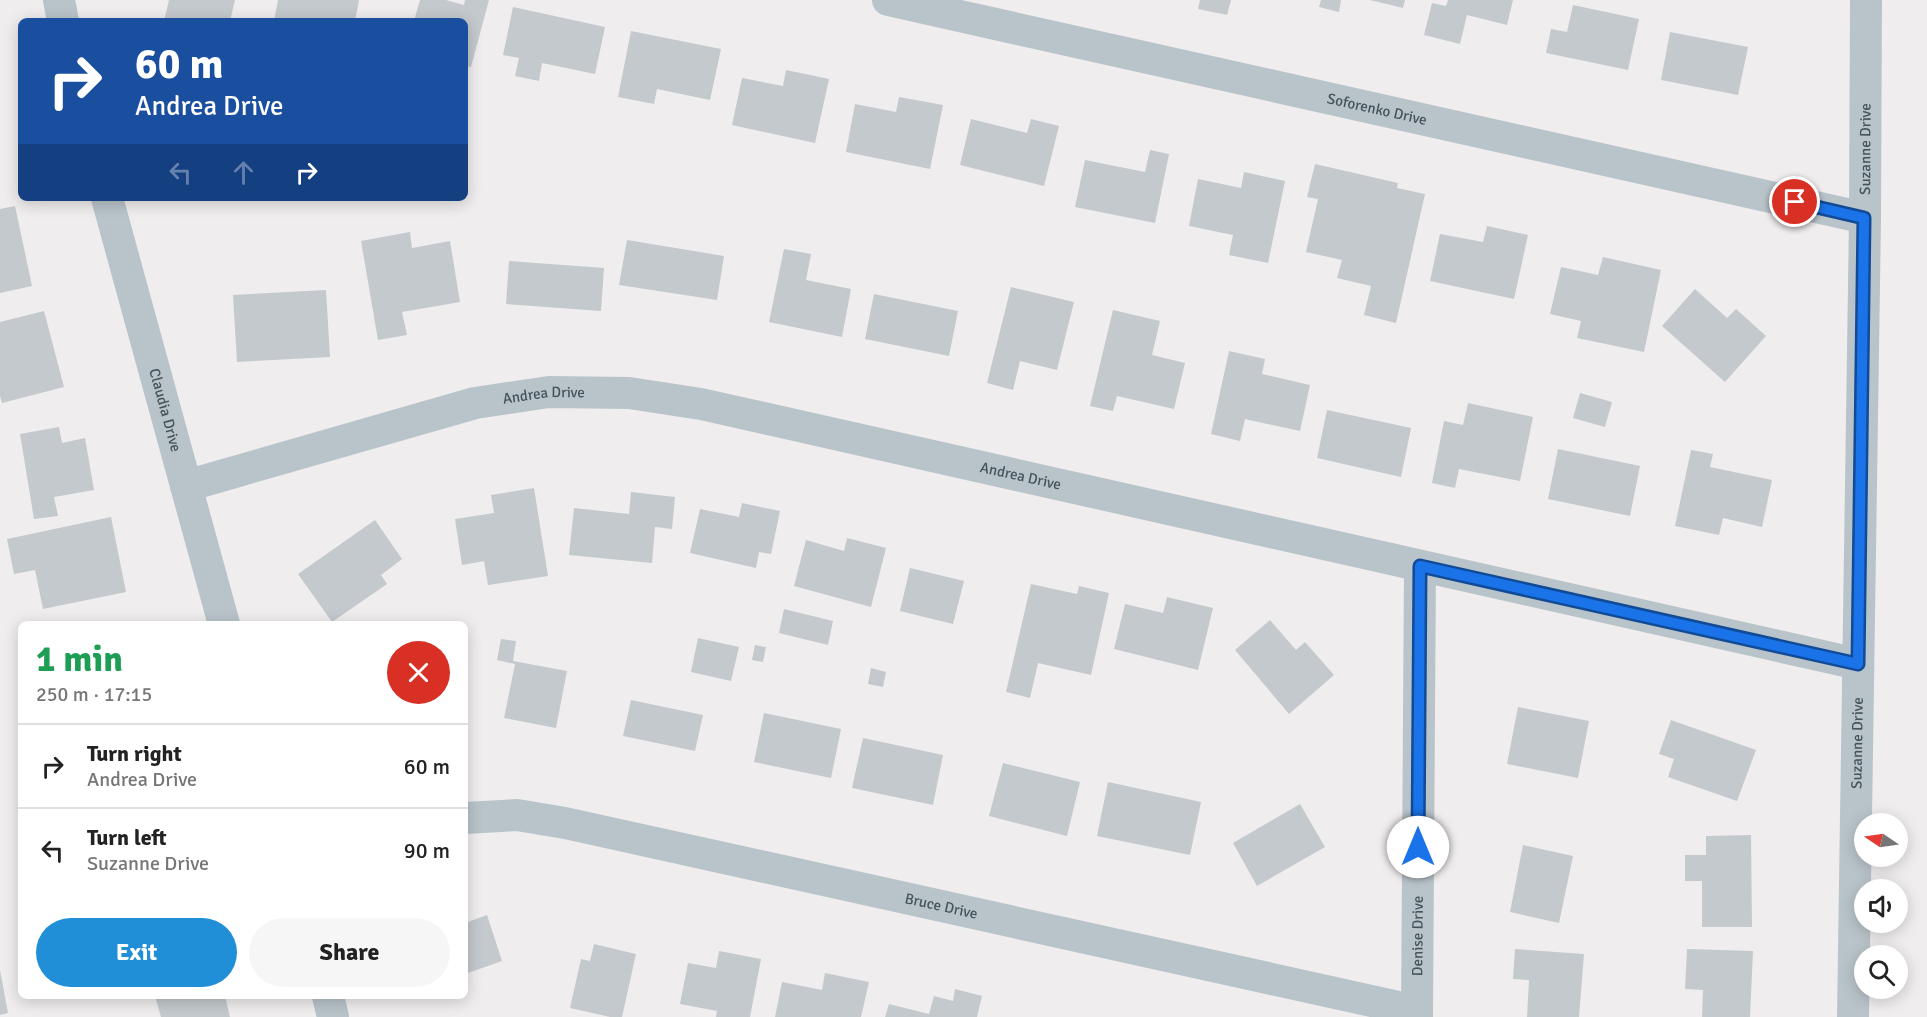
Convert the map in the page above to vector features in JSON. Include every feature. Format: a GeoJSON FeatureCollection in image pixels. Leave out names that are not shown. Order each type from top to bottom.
{"type":"FeatureCollection","features":[{"type":"Feature","properties":{"kind":"street"},"geometry":{"type":"LineString","coordinates":[[59,0],[62,18]]}},
{"type":"Feature","properties":{"kind":"street","name":"Soforenko Drive"},"geometry":{"type":"LineString","coordinates":[[888,0],[1864,218]]}},
{"type":"Feature","properties":{"kind":"street","name":"Suzanne Drive"},"geometry":{"type":"LineString","coordinates":[[1853,1017],[1866,0]]}},
{"type":"Feature","properties":{"kind":"street","name":"Claudia Drive"},"geometry":{"type":"LineString","coordinates":[[108,201],[223,621]]}},
{"type":"Feature","properties":{"kind":"street","name":"Andrea Drive"},"geometry":{"type":"LineString","coordinates":[[186,486],[475,402],[549,392],[629,393],[701,404],[1858,664]]}},
{"type":"Feature","properties":{"kind":"street","name":"Denise Drive"},"geometry":{"type":"LineString","coordinates":[[1417,1014],[1420,566]]}},
{"type":"Feature","properties":{"kind":"street","name":"Bruce Drive"},"geometry":{"type":"LineString","coordinates":[[468,818],[517,815],[565,823],[1417,1014]]}},
{"type":"Feature","properties":{"kind":"street"},"geometry":{"type":"LineString","coordinates":[[329,999],[333,1017]]}},
{"type":"Feature","properties":{"kind":"building"},"geometry":{"type":"Polygon","coordinates":[[[169,0],[235,0],[231,18],[165,18],[169,0]]]}},
{"type":"Feature","properties":{"kind":"building"},"geometry":{"type":"Polygon","coordinates":[[[278,0],[359,0],[356,18],[275,18],[278,0]]]}},
{"type":"Feature","properties":{"kind":"building"},"geometry":{"type":"Polygon","coordinates":[[[420,0],[446,0],[464,5],[465,0],[489,0],[471,67],[468,66],[468,18],[415,18],[420,0]]]}},
{"type":"Feature","properties":{"kind":"building"},"geometry":{"type":"Polygon","coordinates":[[[1200,0],[1231,0],[1227,15],[1198,9],[1200,0]]]}},
{"type":"Feature","properties":{"kind":"building"},"geometry":{"type":"Polygon","coordinates":[[[1321,0],[1341,0],[1339,12],[1319,7],[1321,0]]]}},
{"type":"Feature","properties":{"kind":"building"},"geometry":{"type":"Polygon","coordinates":[[[1370,0],[1405,0],[1403,8],[1370,0]]]}},
{"type":"Feature","properties":{"kind":"building"},"geometry":{"type":"Polygon","coordinates":[[[1448,0],[1513,0],[1507,25],[1467,15],[1460,44],[1424,35],[1432,3],[1446,6],[1448,0]]]}},
{"type":"Feature","properties":{"kind":"building"},"geometry":{"type":"Polygon","coordinates":[[[1573,5],[1639,19],[1628,70],[1546,53],[1551,29],[1567,32],[1573,5]]]}},
{"type":"Feature","properties":{"kind":"building"},"geometry":{"type":"Polygon","coordinates":[[[513,7],[605,27],[595,74],[542,63],[539,81],[515,76],[519,58],[503,55],[513,7]]]}},
{"type":"Feature","properties":{"kind":"building"},"geometry":{"type":"Polygon","coordinates":[[[631,31],[721,49],[710,100],[657,89],[654,104],[618,97],[631,31]]]}},
{"type":"Feature","properties":{"kind":"building"},"geometry":{"type":"Polygon","coordinates":[[[1670,32],[1748,47],[1738,95],[1661,80],[1670,32]]]}},
{"type":"Feature","properties":{"kind":"building"},"geometry":{"type":"Polygon","coordinates":[[[786,70],[829,79],[815,143],[732,125],[742,78],[783,86],[786,70]]]}},
{"type":"Feature","properties":{"kind":"building"},"geometry":{"type":"Polygon","coordinates":[[[899,97],[943,105],[930,169],[846,152],[855,104],[896,112],[899,97]]]}},
{"type":"Feature","properties":{"kind":"building"},"geometry":{"type":"Polygon","coordinates":[[[971,119],[1027,133],[1031,119],[1059,126],[1044,186],[960,165],[971,119]]]}},
{"type":"Feature","properties":{"kind":"building"},"geometry":{"type":"Polygon","coordinates":[[[1150,150],[1169,154],[1155,223],[1075,207],[1085,160],[1145,172],[1150,150]]]}},
{"type":"Feature","properties":{"kind":"building"},"geometry":{"type":"Polygon","coordinates":[[[1315,164],[1398,183],[1397,188],[1425,194],[1396,323],[1364,315],[1371,286],[1337,278],[1342,260],[1306,252],[1318,199],[1307,197],[1315,164]]]}},
{"type":"Feature","properties":{"kind":"building"},"geometry":{"type":"Polygon","coordinates":[[[1244,172],[1285,181],[1268,263],[1229,255],[1233,235],[1189,226],[1198,179],[1241,188],[1244,172]]]}},
{"type":"Feature","properties":{"kind":"building"},"geometry":{"type":"Polygon","coordinates":[[[15,206],[32,286],[0,293],[0,209],[15,206]]]}},
{"type":"Feature","properties":{"kind":"building"},"geometry":{"type":"Polygon","coordinates":[[[1487,226],[1528,235],[1514,299],[1430,281],[1440,234],[1483,242],[1487,226]]]}},
{"type":"Feature","properties":{"kind":"building"},"geometry":{"type":"Polygon","coordinates":[[[410,232],[412,248],[450,241],[460,302],[402,312],[407,335],[378,340],[361,241],[410,232]]]}},
{"type":"Feature","properties":{"kind":"building"},"geometry":{"type":"Polygon","coordinates":[[[627,240],[724,256],[717,300],[619,285],[627,240]]]}},
{"type":"Feature","properties":{"kind":"building"},"geometry":{"type":"Polygon","coordinates":[[[784,249],[811,254],[806,280],[851,289],[842,337],[769,322],[784,249]]]}},
{"type":"Feature","properties":{"kind":"building"},"geometry":{"type":"Polygon","coordinates":[[[1603,257],[1661,270],[1644,352],[1577,338],[1581,321],[1550,314],[1561,267],[1598,275],[1603,257]]]}},
{"type":"Feature","properties":{"kind":"building"},"geometry":{"type":"Polygon","coordinates":[[[509,261],[604,268],[601,311],[506,304],[509,261]]]}},
{"type":"Feature","properties":{"kind":"building"},"geometry":{"type":"Polygon","coordinates":[[[1011,287],[1074,302],[1057,370],[1020,361],[1013,390],[987,383],[1011,287]]]}},
{"type":"Feature","properties":{"kind":"building"},"geometry":{"type":"Polygon","coordinates":[[[1695,289],[1727,318],[1736,309],[1766,336],[1725,382],[1662,326],[1695,289]]]}},
{"type":"Feature","properties":{"kind":"building"},"geometry":{"type":"Polygon","coordinates":[[[326,290],[330,357],[237,362],[233,295],[326,290]]]}},
{"type":"Feature","properties":{"kind":"building"},"geometry":{"type":"Polygon","coordinates":[[[874,294],[958,311],[949,356],[865,339],[874,294]]]}},
{"type":"Feature","properties":{"kind":"building"},"geometry":{"type":"Polygon","coordinates":[[[1113,310],[1160,321],[1152,355],[1185,363],[1174,409],[1117,396],[1113,411],[1090,406],[1113,310]]]}},
{"type":"Feature","properties":{"kind":"building"},"geometry":{"type":"Polygon","coordinates":[[[44,311],[64,387],[2,403],[0,396],[0,322],[44,311]]]}},
{"type":"Feature","properties":{"kind":"building"},"geometry":{"type":"Polygon","coordinates":[[[1229,351],[1265,359],[1262,374],[1310,385],[1300,431],[1245,419],[1240,441],[1211,434],[1229,351]]]}},
{"type":"Feature","properties":{"kind":"building"},"geometry":{"type":"Polygon","coordinates":[[[1580,393],[1612,402],[1605,427],[1573,418],[1580,393]]]}},
{"type":"Feature","properties":{"kind":"building"},"geometry":{"type":"Polygon","coordinates":[[[1468,403],[1533,417],[1520,481],[1459,469],[1455,488],[1432,483],[1444,421],[1463,425],[1468,403]]]}},
{"type":"Feature","properties":{"kind":"building"},"geometry":{"type":"Polygon","coordinates":[[[1327,410],[1411,428],[1401,477],[1317,458],[1327,410]]]}},
{"type":"Feature","properties":{"kind":"building"},"geometry":{"type":"Polygon","coordinates":[[[59,427],[62,443],[85,438],[94,490],[54,497],[58,516],[34,519],[20,434],[59,427]]]}},
{"type":"Feature","properties":{"kind":"building"},"geometry":{"type":"Polygon","coordinates":[[[1558,449],[1640,466],[1630,516],[1548,499],[1558,449]]]}},
{"type":"Feature","properties":{"kind":"building"},"geometry":{"type":"Polygon","coordinates":[[[1691,450],[1713,454],[1710,467],[1772,480],[1762,527],[1723,518],[1719,535],[1675,526],[1691,450]]]}},
{"type":"Feature","properties":{"kind":"building"},"geometry":{"type":"Polygon","coordinates":[[[534,488],[548,576],[488,585],[484,561],[462,565],[455,519],[494,513],[491,495],[534,488]]]}},
{"type":"Feature","properties":{"kind":"building"},"geometry":{"type":"Polygon","coordinates":[[[631,492],[675,497],[672,529],[655,527],[652,563],[569,555],[574,508],[629,514],[631,492]]]}},
{"type":"Feature","properties":{"kind":"building"},"geometry":{"type":"Polygon","coordinates":[[[742,503],[780,511],[771,554],[759,552],[756,568],[690,553],[700,509],[739,517],[742,503]]]}},
{"type":"Feature","properties":{"kind":"building"},"geometry":{"type":"Polygon","coordinates":[[[111,517],[126,592],[43,609],[35,570],[14,574],[7,539],[111,517]]]}},
{"type":"Feature","properties":{"kind":"building"},"geometry":{"type":"Polygon","coordinates":[[[375,520],[402,559],[381,575],[387,584],[333,621],[298,574],[375,520]]]}},
{"type":"Feature","properties":{"kind":"building"},"geometry":{"type":"Polygon","coordinates":[[[847,538],[886,548],[871,607],[794,586],[806,540],[844,551],[847,538]]]}},
{"type":"Feature","properties":{"kind":"building"},"geometry":{"type":"Polygon","coordinates":[[[910,568],[964,581],[953,624],[900,611],[910,568]]]}},
{"type":"Feature","properties":{"kind":"building"},"geometry":{"type":"Polygon","coordinates":[[[1031,584],[1077,594],[1079,586],[1109,593],[1091,675],[1038,663],[1030,698],[1006,692],[1031,584]]]}},
{"type":"Feature","properties":{"kind":"building"},"geometry":{"type":"Polygon","coordinates":[[[1167,597],[1213,608],[1198,670],[1114,649],[1125,604],[1163,613],[1167,597]]]}},
{"type":"Feature","properties":{"kind":"building"},"geometry":{"type":"Polygon","coordinates":[[[784,609],[833,621],[828,645],[779,633],[784,609]]]}},
{"type":"Feature","properties":{"kind":"building"},"geometry":{"type":"Polygon","coordinates":[[[1270,620],[1296,650],[1305,642],[1334,675],[1289,714],[1235,650],[1270,620]]]}},
{"type":"Feature","properties":{"kind":"building"},"geometry":{"type":"Polygon","coordinates":[[[698,638],[739,647],[731,681],[691,672],[698,638]]]}},
{"type":"Feature","properties":{"kind":"building"},"geometry":{"type":"Polygon","coordinates":[[[501,639],[516,641],[513,661],[567,671],[556,728],[504,718],[515,664],[497,660],[501,639]]]}},
{"type":"Feature","properties":{"kind":"building"},"geometry":{"type":"Polygon","coordinates":[[[755,645],[766,647],[763,662],[752,660],[755,645]]]}},
{"type":"Feature","properties":{"kind":"building"},"geometry":{"type":"Polygon","coordinates":[[[871,668],[886,672],[883,687],[868,684],[871,668]]]}},
{"type":"Feature","properties":{"kind":"building"},"geometry":{"type":"Polygon","coordinates":[[[631,700],[703,715],[695,751],[623,736],[631,700]]]}},
{"type":"Feature","properties":{"kind":"building"},"geometry":{"type":"Polygon","coordinates":[[[1518,707],[1589,721],[1578,778],[1507,764],[1518,707]]]}},
{"type":"Feature","properties":{"kind":"building"},"geometry":{"type":"Polygon","coordinates":[[[764,713],[841,729],[831,778],[754,762],[764,713]]]}},
{"type":"Feature","properties":{"kind":"building"},"geometry":{"type":"Polygon","coordinates":[[[1671,720],[1756,750],[1737,801],[1668,777],[1674,759],[1659,754],[1671,720]]]}},
{"type":"Feature","properties":{"kind":"building"},"geometry":{"type":"Polygon","coordinates":[[[863,738],[943,755],[933,805],[852,788],[863,738]]]}},
{"type":"Feature","properties":{"kind":"building"},"geometry":{"type":"Polygon","coordinates":[[[1003,763],[1080,782],[1067,836],[989,816],[1003,763]]]}},
{"type":"Feature","properties":{"kind":"building"},"geometry":{"type":"Polygon","coordinates":[[[1108,782],[1201,802],[1190,855],[1097,836],[1108,782]]]}},
{"type":"Feature","properties":{"kind":"building"},"geometry":{"type":"Polygon","coordinates":[[[1300,804],[1325,847],[1257,886],[1233,843],[1300,804]]]}},
{"type":"Feature","properties":{"kind":"building"},"geometry":{"type":"Polygon","coordinates":[[[1751,835],[1752,927],[1702,927],[1702,881],[1685,881],[1685,855],[1706,855],[1706,836],[1751,835]]]}},
{"type":"Feature","properties":{"kind":"building"},"geometry":{"type":"Polygon","coordinates":[[[1523,845],[1573,856],[1559,923],[1510,912],[1523,845]]]}},
{"type":"Feature","properties":{"kind":"building"},"geometry":{"type":"Polygon","coordinates":[[[487,915],[502,961],[468,973],[468,922],[487,915]]]}},
{"type":"Feature","properties":{"kind":"building"},"geometry":{"type":"Polygon","coordinates":[[[594,944],[636,954],[622,1017],[610,1017],[570,1008],[581,959],[590,961],[594,944]]]}},
{"type":"Feature","properties":{"kind":"building"},"geometry":{"type":"Polygon","coordinates":[[[1515,949],[1584,954],[1579,1017],[1527,1017],[1529,980],[1513,979],[1515,949]]]}},
{"type":"Feature","properties":{"kind":"building"},"geometry":{"type":"Polygon","coordinates":[[[1687,949],[1753,951],[1750,1017],[1702,1017],[1703,990],[1685,989],[1687,949]]]}},
{"type":"Feature","properties":{"kind":"building"},"geometry":{"type":"Polygon","coordinates":[[[719,951],[761,959],[750,1017],[716,1017],[717,1011],[680,1004],[688,963],[716,968],[719,951]]]}},
{"type":"Feature","properties":{"kind":"building"},"geometry":{"type":"Polygon","coordinates":[[[0,970],[8,1013],[0,1015],[0,970]]]}},
{"type":"Feature","properties":{"kind":"building"},"geometry":{"type":"Polygon","coordinates":[[[825,973],[869,982],[861,1017],[775,1017],[782,982],[822,990],[825,973]]]}},
{"type":"Feature","properties":{"kind":"building"},"geometry":{"type":"Polygon","coordinates":[[[955,989],[982,996],[977,1017],[885,1017],[889,1004],[929,1014],[934,996],[953,1001],[955,989]]]}},
{"type":"Feature","properties":{"kind":"building"},"geometry":{"type":"Polygon","coordinates":[[[156,999],[226,999],[230,1017],[161,1017],[156,999]]]}},
{"type":"Feature","properties":{"kind":"route"},"geometry":{"type":"LineString","coordinates":[[1418,847],[1420,566],[1858,664],[1864,218],[1795,202]]}}]}
